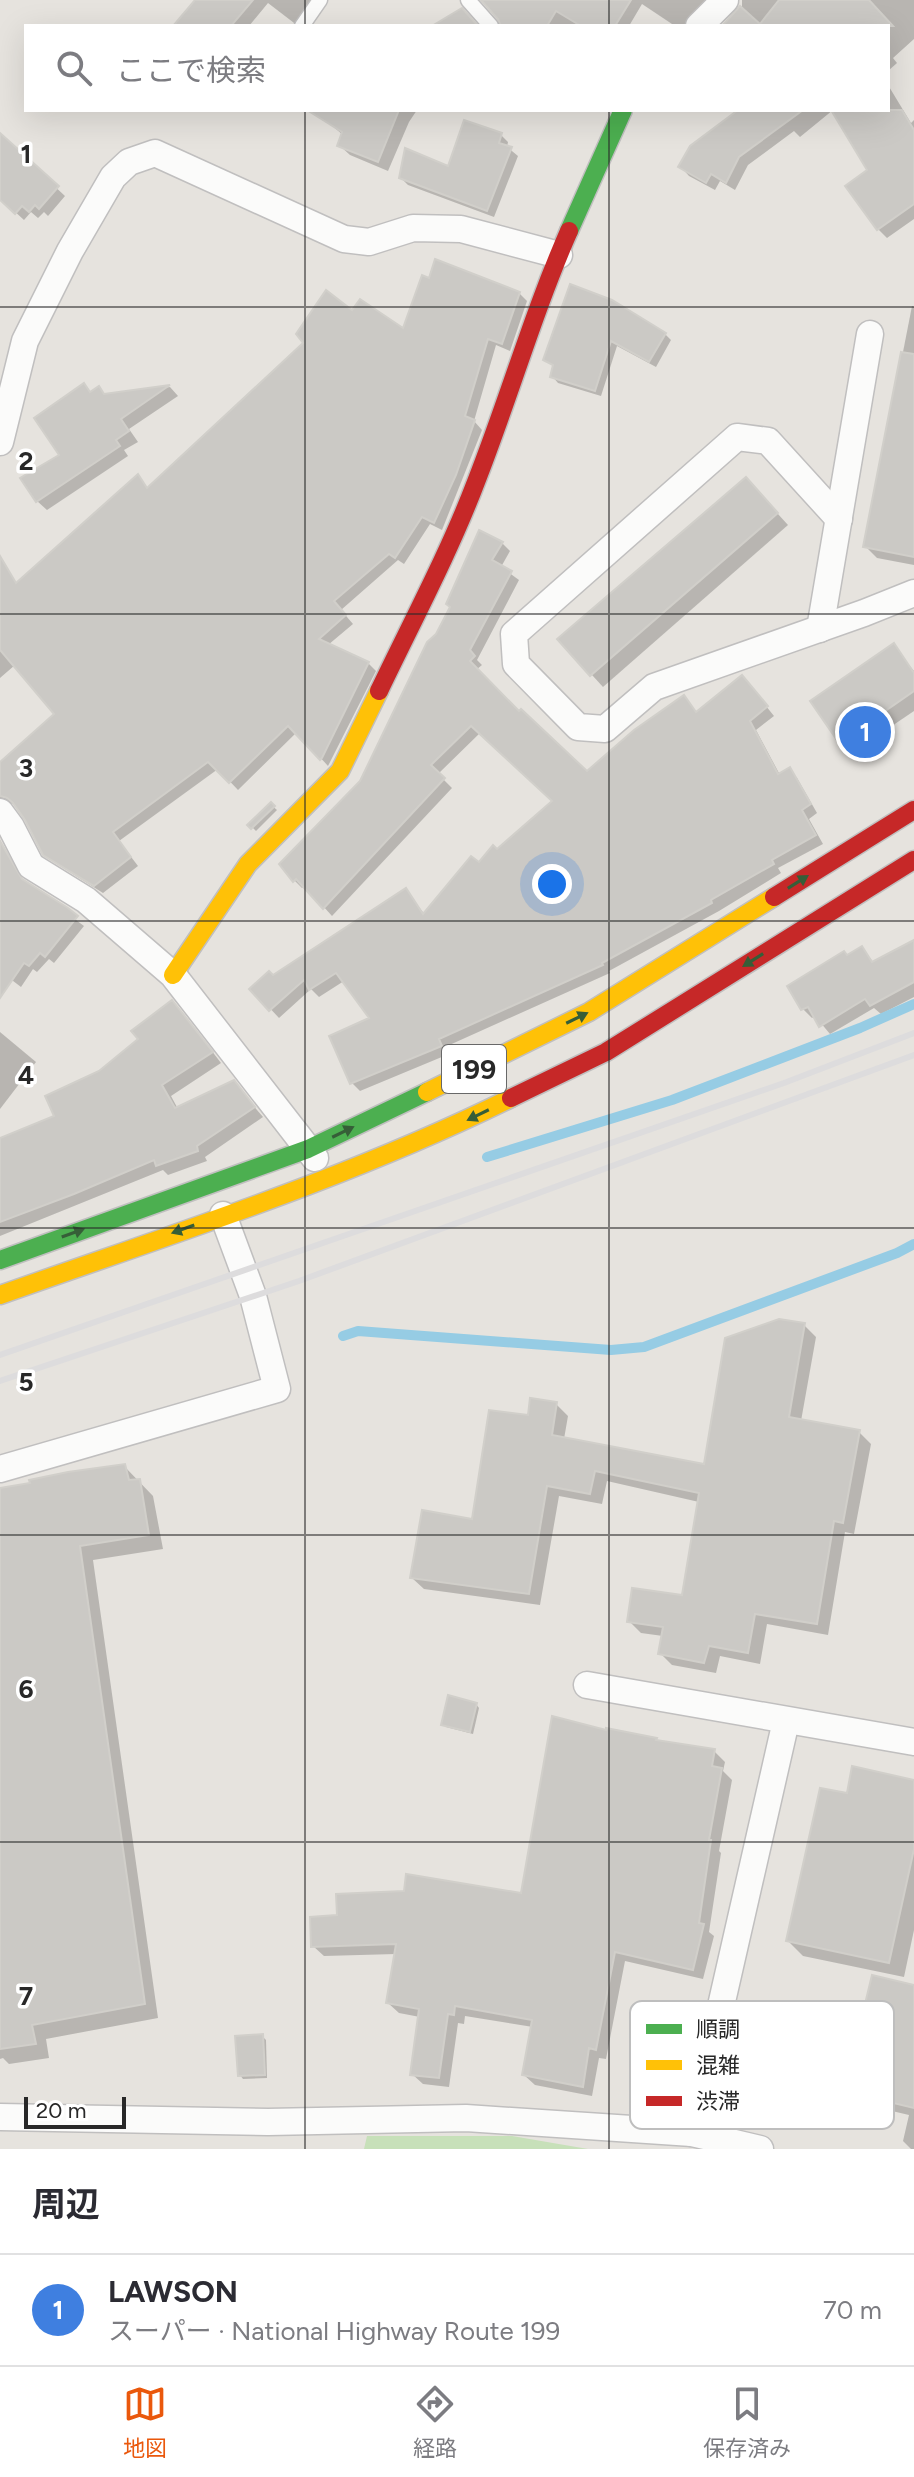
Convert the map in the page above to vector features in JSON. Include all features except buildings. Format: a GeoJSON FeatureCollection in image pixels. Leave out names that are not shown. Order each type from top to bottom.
{"type":"FeatureCollection","features":[{"type":"Feature","properties":{"kind":"main road"},"geometry":{"type":"LineString","coordinates":[[173,975],[248,864],[340,771],[431,584],[476,483],[559,255],[622,112]]}},
{"type":"Feature","properties":{"kind":"main road","name":"199"},"geometry":{"type":"LineString","coordinates":[[0,1260],[308,1149],[589,1012],[914,810]]}},
{"type":"Feature","properties":{"kind":"main road","name":"199"},"geometry":{"type":"LineString","coordinates":[[0,1295],[329,1178],[453,1127],[606,1052],[914,860]]}},
{"type":"Feature","properties":{"kind":"street"},"geometry":{"type":"LineString","coordinates":[[701,24],[725,0]]}},
{"type":"Feature","properties":{"kind":"street"},"geometry":{"type":"LineString","coordinates":[[0,442],[8,382],[70,251],[113,177],[129,162],[155,153],[344,239],[369,242],[413,228],[461,229],[559,255]]}},
{"type":"Feature","properties":{"kind":"street"},"geometry":{"type":"LineString","coordinates":[[820,629],[870,334]]}},
{"type":"Feature","properties":{"kind":"street"},"geometry":{"type":"LineString","coordinates":[[839,519],[768,441],[737,437],[514,634],[516,664],[578,727],[605,729],[654,687],[914,593]]}},
{"type":"Feature","properties":{"kind":"street"},"geometry":{"type":"LineString","coordinates":[[0,812],[31,866],[86,900],[173,975],[329,1178]]}},
{"type":"Feature","properties":{"kind":"street"},"geometry":{"type":"LineString","coordinates":[[0,1469],[277,1389],[253,1296],[223,1215]]}},
{"type":"Feature","properties":{"kind":"street"},"geometry":{"type":"LineString","coordinates":[[587,1685],[914,1742]]}},
{"type":"Feature","properties":{"kind":"street"},"geometry":{"type":"LineString","coordinates":[[722,2001],[786,1721]]}},
{"type":"Feature","properties":{"kind":"street"},"geometry":{"type":"LineString","coordinates":[[0,2117],[268,2122],[466,2118],[630,2129]]}},
{"type":"Feature","properties":{"kind":"street"},"geometry":{"type":"LineString","coordinates":[[632,2129],[692,2133],[760,2149]]}},
{"type":"Feature","properties":{"kind":"street"},"geometry":{"type":"LineString","coordinates":[[692,2133],[693,2129]]}},
{"type":"Feature","properties":{"kind":"lane"},"geometry":{"type":"LineString","coordinates":[[303,24],[320,0]]}},
{"type":"Feature","properties":{"kind":"lane"},"geometry":{"type":"LineString","coordinates":[[468,0],[489,24]]}},
{"type":"Feature","properties":{"kind":"green space"},"geometry":{"type":"Polygon","coordinates":[[[367,2136],[512,2136],[588,2149],[364,2149],[367,2136]]]}},
{"type":"Feature","properties":{"kind":"waterway"},"geometry":{"type":"LineString","coordinates":[[487,1157],[672,1100],[914,1004]]}},
{"type":"Feature","properties":{"kind":"waterway"},"geometry":{"type":"LineString","coordinates":[[343,1336],[358,1331],[611,1350],[644,1347],[914,1244]]}},
{"type":"Feature","properties":{"kind":"railway"},"geometry":{"type":"LineString","coordinates":[[0,1355],[784,1083],[914,1033]]}},
{"type":"Feature","properties":{"kind":"railway"},"geometry":{"type":"LineString","coordinates":[[0,1381],[299,1281],[914,1055]]}},
{"type":"Feature","properties":{"kind":"traffic: fast"},"geometry":{"type":"LineString","coordinates":[[569,231],[622,112]]}},
{"type":"Feature","properties":{"kind":"traffic: fast"},"geometry":{"type":"LineString","coordinates":[[0,1260],[308,1149],[427,1092]]}},
{"type":"Feature","properties":{"kind":"traffic: slow"},"geometry":{"type":"LineString","coordinates":[[173,975],[248,864],[340,771],[379,691]]}},
{"type":"Feature","properties":{"kind":"traffic: slow"},"geometry":{"type":"LineString","coordinates":[[427,1092],[589,1012],[774,897]]}},
{"type":"Feature","properties":{"kind":"traffic: slow"},"geometry":{"type":"LineString","coordinates":[[0,1295],[323,1180],[511,1098]]}},
{"type":"Feature","properties":{"kind":"traffic: jam"},"geometry":{"type":"LineString","coordinates":[[379,691],[465,509],[569,231]]}},
{"type":"Feature","properties":{"kind":"traffic: jam"},"geometry":{"type":"LineString","coordinates":[[774,897],[914,810]]}},
{"type":"Feature","properties":{"kind":"traffic: jam"},"geometry":{"type":"LineString","coordinates":[[511,1098],[606,1052],[914,860]]}},
{"type":"Feature","properties":{"kind":"place","name":"LAWSON"},"geometry":{"type":"Point","coordinates":[865,732]}}]}
